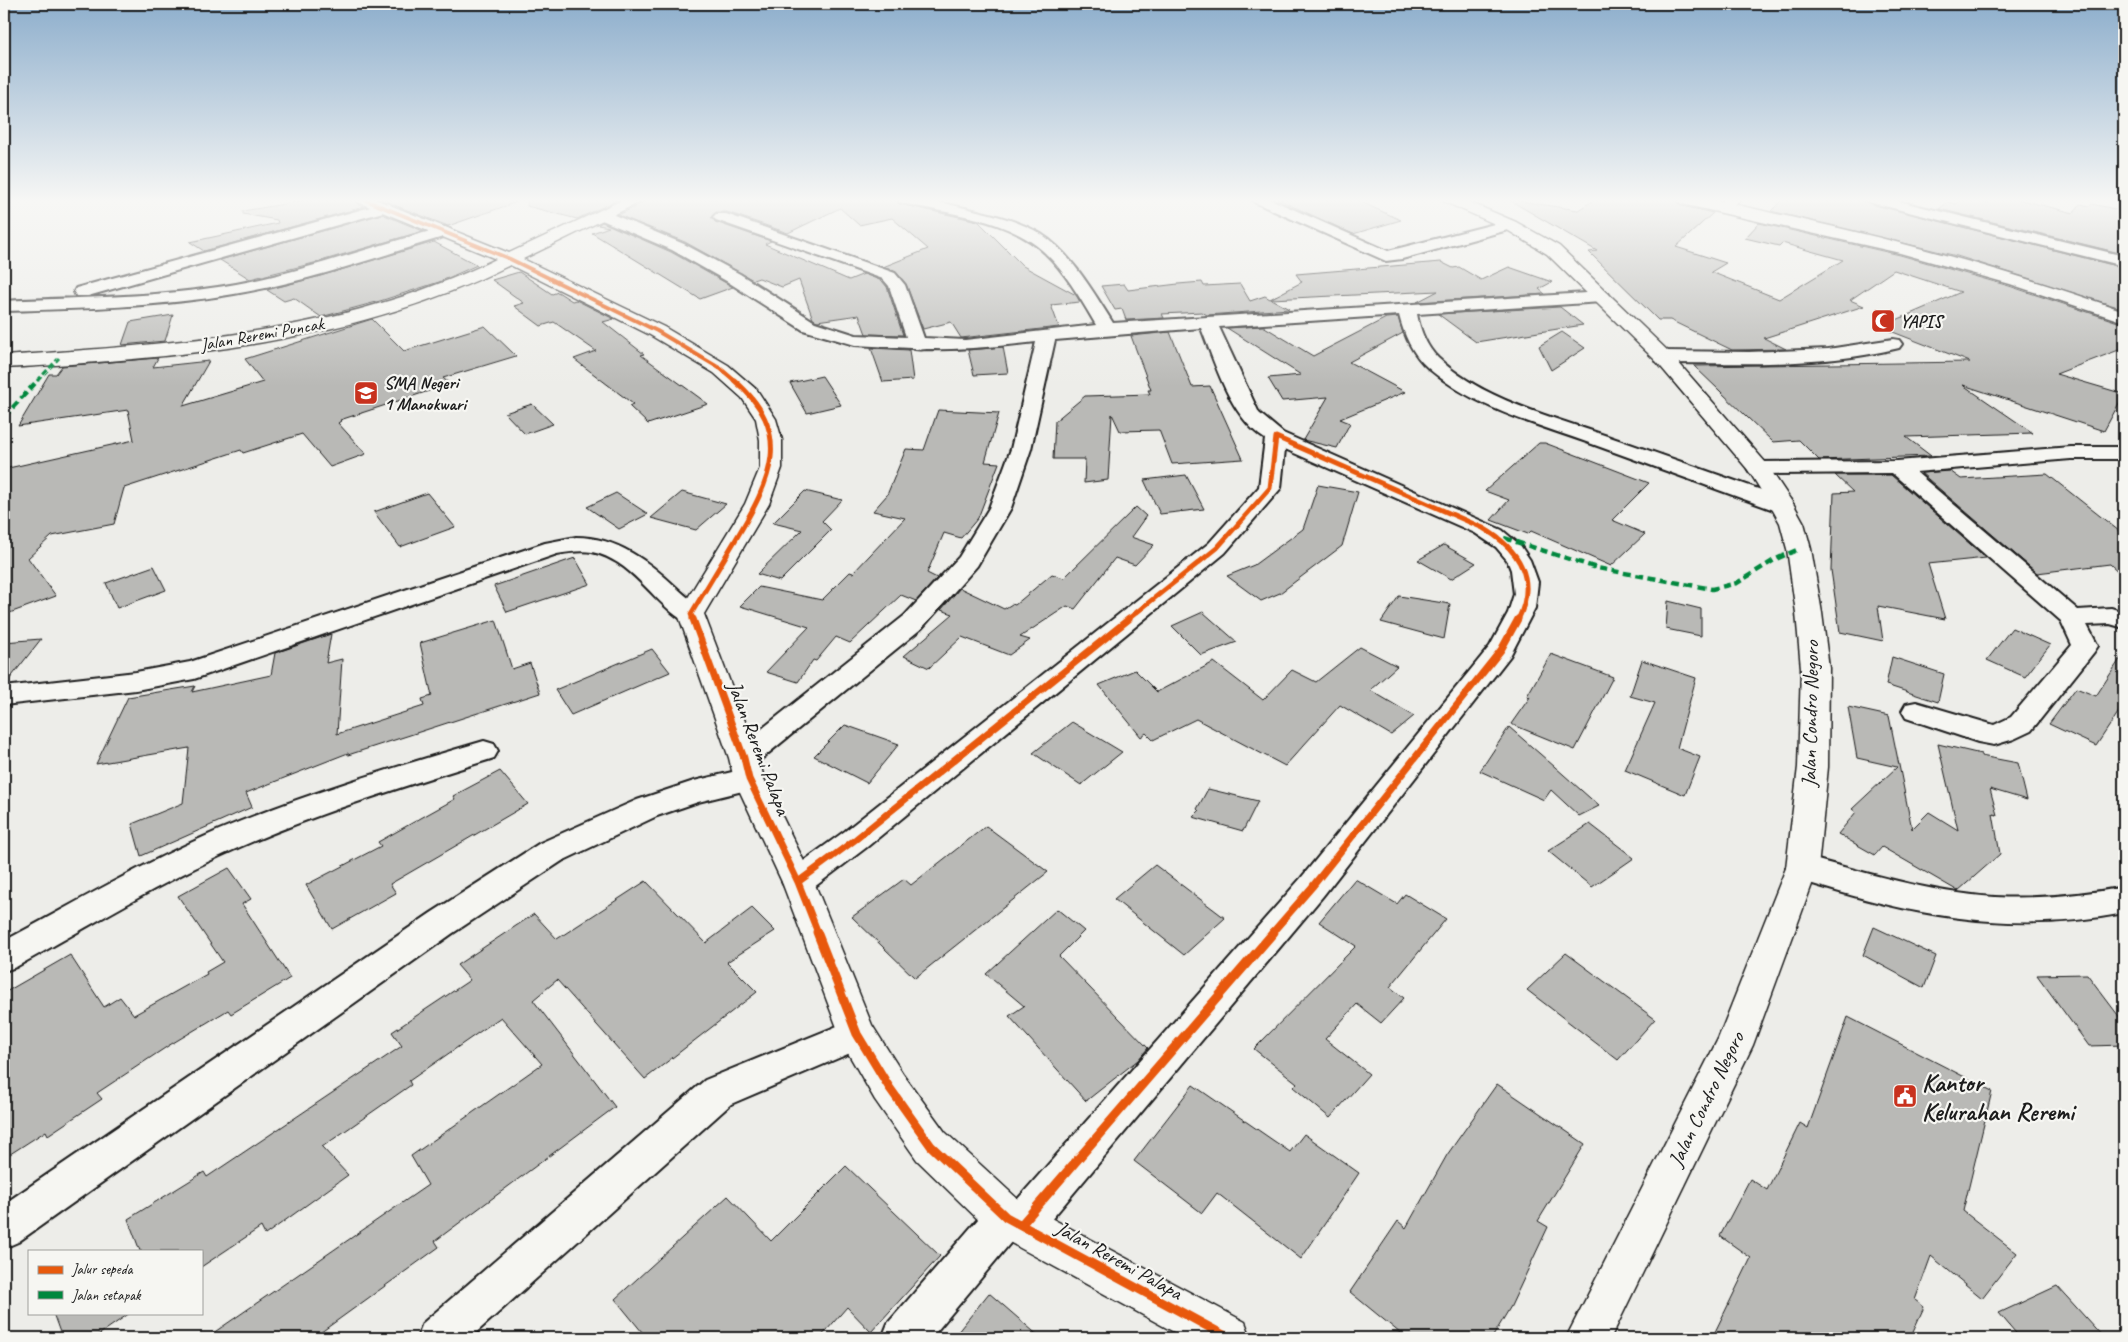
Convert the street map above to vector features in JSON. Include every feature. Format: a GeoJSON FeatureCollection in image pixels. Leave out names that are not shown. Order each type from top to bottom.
{"type":"FeatureCollection","features":[{"type":"Feature","properties":{"kind":"main road","name":"Jalan Reremi Puncak"},"geometry":{"type":"LineString","coordinates":[[4,362],[208,345],[293,332],[429,295],[504,262]]}},
{"type":"Feature","properties":{"kind":"main road"},"geometry":{"type":"LineString","coordinates":[[515,262],[657,331],[721,369],[750,394],[766,419],[771,440],[771,468],[757,504],[691,614]]}},
{"type":"Feature","properties":{"kind":"main road","name":"Jalan Condro Negoro"},"geometry":{"type":"LineString","coordinates":[[1565,262],[1663,357],[1758,468],[1782,505],[1792,523],[1799,548],[1815,668],[1812,768],[1802,868],[1734,1045],[1588,1338]]}},
{"type":"Feature","properties":{"kind":"main road"},"geometry":{"type":"LineString","coordinates":[[1951,262],[2040,287],[2124,317]]}},
{"type":"Feature","properties":{"kind":"main road"},"geometry":{"type":"LineString","coordinates":[[1979,262],[2124,309]]}},
{"type":"Feature","properties":{"kind":"main road","name":"Jalan Reremi Palapa"},"geometry":{"type":"LineString","coordinates":[[691,614],[747,768],[798,882],[856,1034],[889,1087],[931,1146],[1014,1221],[1229,1338]]}},
{"type":"Feature","properties":{"kind":"street"},"geometry":{"type":"LineString","coordinates":[[41,304],[191,262]]}},
{"type":"Feature","properties":{"kind":"street"},"geometry":{"type":"LineString","coordinates":[[4,306],[153,299],[235,289],[273,281],[341,262]]}},
{"type":"Feature","properties":{"kind":"street"},"geometry":{"type":"LineString","coordinates":[[705,262],[809,326],[855,340],[918,345],[965,345],[1046,338],[1107,329],[1602,297]]}},
{"type":"Feature","properties":{"kind":"street"},"geometry":{"type":"LineString","coordinates":[[848,262],[889,276],[897,285],[918,345]]}},
{"type":"Feature","properties":{"kind":"street"},"geometry":{"type":"LineString","coordinates":[[1060,262],[1095,309],[1107,329]]}},
{"type":"Feature","properties":{"kind":"street"},"geometry":{"type":"LineString","coordinates":[[1407,310],[1416,342],[1438,367],[1469,387],[1556,425],[1782,505]]}},
{"type":"Feature","properties":{"kind":"street"},"geometry":{"type":"LineString","coordinates":[[903,1338],[1014,1221],[1312,887],[1502,650],[1523,607],[1526,577],[1518,556],[1501,538],[1276,437],[1262,428],[1250,416],[1223,360],[1208,322]]}},
{"type":"Feature","properties":{"kind":"street"},"geometry":{"type":"LineString","coordinates":[[4,1228],[162,1116],[410,945],[551,852],[647,808],[694,792],[747,768],[913,622],[969,561],[1000,508],[1021,449],[1046,338]]}},
{"type":"Feature","properties":{"kind":"street"},"geometry":{"type":"LineString","coordinates":[[1663,357],[1749,358],[1828,355],[1894,344]]}},
{"type":"Feature","properties":{"kind":"street"},"geometry":{"type":"LineString","coordinates":[[798,882],[856,839],[1217,548],[1270,488],[1276,437]]}},
{"type":"Feature","properties":{"kind":"street"},"geometry":{"type":"LineString","coordinates":[[1758,468],[1897,467],[2071,452],[2124,453]]}},
{"type":"Feature","properties":{"kind":"street"},"geometry":{"type":"LineString","coordinates":[[1897,467],[2072,618],[2074,625],[2082,635],[2085,646],[2021,724],[1994,735],[1978,732],[1916,711]]}},
{"type":"Feature","properties":{"kind":"street"},"geometry":{"type":"LineString","coordinates":[[4,696],[136,681],[194,670],[553,548],[578,544],[597,546],[630,560],[691,614]]}},
{"type":"Feature","properties":{"kind":"street"},"geometry":{"type":"LineString","coordinates":[[2072,618],[2111,616],[2124,620]]}},
{"type":"Feature","properties":{"kind":"street"},"geometry":{"type":"LineString","coordinates":[[4,957],[188,857],[229,839],[298,810],[484,751]]}},
{"type":"Feature","properties":{"kind":"street"},"geometry":{"type":"LineString","coordinates":[[1802,868],[1954,905],[1998,910],[2069,908],[2124,900]]}},
{"type":"Feature","properties":{"kind":"street"},"geometry":{"type":"LineString","coordinates":[[438,1338],[718,1092],[856,1034]]}},
{"type":"Feature","properties":{"kind":"building"},"geometry":{"type":"Polygon","coordinates":[[[223,262],[319,262],[314,263],[250,279],[223,262]]]}},
{"type":"Feature","properties":{"kind":"building"},"geometry":{"type":"Polygon","coordinates":[[[368,262],[471,262],[477,265],[439,282],[321,317],[294,298],[284,301],[267,290],[368,262]]]}},
{"type":"Feature","properties":{"kind":"building"},"geometry":{"type":"Polygon","coordinates":[[[639,262],[688,262],[733,287],[700,299],[639,262]]]}},
{"type":"Feature","properties":{"kind":"building"},"geometry":{"type":"Polygon","coordinates":[[[720,262],[806,262],[849,280],[864,274],[882,281],[887,287],[903,335],[866,334],[859,315],[817,321],[813,319],[799,280],[782,287],[759,278],[753,280],[720,262]]]}},
{"type":"Feature","properties":{"kind":"building"},"geometry":{"type":"Polygon","coordinates":[[[896,262],[1019,262],[1023,266],[1076,295],[1080,302],[1051,305],[1059,327],[961,338],[951,322],[923,329],[906,284],[896,272],[883,267],[896,262]]]}},
{"type":"Feature","properties":{"kind":"building"},"geometry":{"type":"Polygon","coordinates":[[[1441,262],[1453,268],[1459,267],[1481,280],[1509,267],[1552,282],[1539,289],[1545,294],[1417,302],[1438,291],[1271,299],[1289,309],[1207,315],[1202,312],[1162,314],[1164,318],[1126,320],[1122,309],[1115,310],[1101,286],[1124,284],[1128,290],[1202,282],[1204,286],[1240,284],[1250,301],[1265,296],[1270,299],[1302,282],[1296,274],[1441,262]]]}},
{"type":"Feature","properties":{"kind":"building"},"geometry":{"type":"Polygon","coordinates":[[[1599,262],[1722,262],[1726,263],[1711,272],[1779,299],[1840,262],[1923,262],[2009,286],[2124,324],[2124,348],[2056,374],[2124,394],[2104,431],[1963,385],[2033,433],[1906,437],[1931,456],[1819,460],[1799,440],[1773,442],[1694,366],[1970,362],[1880,327],[1961,292],[1894,270],[1850,300],[1864,306],[1764,338],[1786,349],[1732,350],[1670,320],[1658,320],[1599,262]]]}},
{"type":"Feature","properties":{"kind":"building"},"geometry":{"type":"Polygon","coordinates":[[[1975,262],[2099,262],[2124,268],[2124,309],[1975,262]]]}},
{"type":"Feature","properties":{"kind":"building"},"geometry":{"type":"Polygon","coordinates":[[[519,272],[552,294],[558,292],[572,301],[576,300],[614,319],[603,322],[644,354],[641,355],[708,404],[648,424],[629,406],[633,404],[574,359],[596,351],[554,322],[541,326],[514,306],[524,303],[492,280],[519,272]]]}},
{"type":"Feature","properties":{"kind":"building"},"geometry":{"type":"Polygon","coordinates":[[[1560,307],[1583,325],[1476,342],[1438,314],[1560,307]]]}},
{"type":"Feature","properties":{"kind":"building"},"geometry":{"type":"Polygon","coordinates":[[[173,315],[165,341],[122,345],[130,322],[173,315]]]}},
{"type":"Feature","properties":{"kind":"building"},"geometry":{"type":"Polygon","coordinates":[[[1398,317],[1403,333],[1349,362],[1405,392],[1340,419],[1350,423],[1337,448],[1303,440],[1328,397],[1282,401],[1268,378],[1301,375],[1227,328],[1263,326],[1313,356],[1386,318],[1398,317]]]}},
{"type":"Feature","properties":{"kind":"building"},"geometry":{"type":"Polygon","coordinates":[[[372,319],[404,351],[485,326],[516,356],[443,378],[450,384],[340,420],[338,423],[366,454],[330,467],[302,434],[243,453],[241,450],[124,488],[114,524],[52,536],[28,558],[56,596],[4,615],[4,469],[134,440],[128,410],[18,426],[49,374],[56,374],[62,366],[158,358],[153,367],[209,361],[183,406],[263,382],[245,359],[372,319]]]}},
{"type":"Feature","properties":{"kind":"building"},"geometry":{"type":"Polygon","coordinates":[[[1170,332],[1192,387],[1210,386],[1243,459],[1172,464],[1159,430],[1120,431],[1112,414],[1108,480],[1084,483],[1085,459],[1053,459],[1055,421],[1085,396],[1150,394],[1148,390],[1151,390],[1131,336],[1170,332]]]}},
{"type":"Feature","properties":{"kind":"building"},"geometry":{"type":"Polygon","coordinates":[[[1562,332],[1585,348],[1551,370],[1539,346],[1562,332]]]}},
{"type":"Feature","properties":{"kind":"building"},"geometry":{"type":"Polygon","coordinates":[[[1003,347],[1008,373],[974,375],[968,350],[1003,347]]]}},
{"type":"Feature","properties":{"kind":"building"},"geometry":{"type":"Polygon","coordinates":[[[871,348],[909,350],[913,380],[883,382],[871,348]]]}},
{"type":"Feature","properties":{"kind":"building"},"geometry":{"type":"Polygon","coordinates":[[[822,376],[841,405],[807,413],[790,383],[822,376]]]}},
{"type":"Feature","properties":{"kind":"building"},"geometry":{"type":"Polygon","coordinates":[[[532,404],[553,424],[525,434],[505,413],[532,404]]]}},
{"type":"Feature","properties":{"kind":"building"},"geometry":{"type":"Polygon","coordinates":[[[938,410],[999,413],[985,462],[999,463],[978,518],[961,538],[944,533],[927,573],[937,578],[916,601],[901,595],[850,643],[836,637],[816,661],[813,660],[798,682],[766,672],[809,627],[740,606],[759,587],[822,600],[850,572],[853,573],[905,518],[873,511],[887,495],[906,449],[924,450],[938,410]]]}},
{"type":"Feature","properties":{"kind":"building"},"geometry":{"type":"Polygon","coordinates":[[[1539,443],[1545,443],[1649,483],[1612,520],[1645,534],[1611,566],[1531,531],[1528,534],[1491,520],[1509,500],[1485,491],[1539,443]]]}},
{"type":"Feature","properties":{"kind":"building"},"geometry":{"type":"Polygon","coordinates":[[[1950,471],[1961,479],[2047,474],[2124,535],[2124,577],[2110,564],[2037,573],[1921,473],[1950,471]]]}},
{"type":"Feature","properties":{"kind":"building"},"geometry":{"type":"Polygon","coordinates":[[[1186,475],[1204,509],[1160,514],[1144,480],[1186,475]]]}},
{"type":"Feature","properties":{"kind":"building"},"geometry":{"type":"Polygon","coordinates":[[[1835,475],[1891,475],[1986,558],[1928,564],[1945,619],[1878,606],[1883,641],[1840,632],[1831,570],[1834,493],[1853,492],[1835,475]]]}},
{"type":"Feature","properties":{"kind":"building"},"geometry":{"type":"Polygon","coordinates":[[[1318,485],[1358,492],[1342,546],[1280,593],[1261,601],[1227,576],[1254,565],[1303,529],[1318,485]]]}},
{"type":"Feature","properties":{"kind":"building"},"geometry":{"type":"Polygon","coordinates":[[[805,491],[842,500],[822,521],[831,530],[780,581],[757,574],[802,530],[773,523],[805,491]]]}},
{"type":"Feature","properties":{"kind":"building"},"geometry":{"type":"Polygon","coordinates":[[[682,492],[726,504],[696,530],[651,518],[682,492]]]}},
{"type":"Feature","properties":{"kind":"building"},"geometry":{"type":"Polygon","coordinates":[[[427,493],[455,527],[400,547],[374,512],[427,493]]]}},
{"type":"Feature","properties":{"kind":"building"},"geometry":{"type":"Polygon","coordinates":[[[616,493],[648,514],[619,529],[587,507],[616,493]]]}},
{"type":"Feature","properties":{"kind":"building"},"geometry":{"type":"Polygon","coordinates":[[[1136,507],[1146,516],[1131,537],[1154,545],[1135,565],[1115,558],[1075,609],[1067,606],[1020,637],[1030,640],[1009,655],[962,637],[929,668],[904,656],[953,614],[941,610],[960,588],[1004,609],[1012,604],[1015,605],[1052,574],[1064,578],[1136,507]]]}},
{"type":"Feature","properties":{"kind":"building"},"geometry":{"type":"Polygon","coordinates":[[[1444,545],[1476,563],[1451,579],[1418,560],[1444,545]]]}},
{"type":"Feature","properties":{"kind":"building"},"geometry":{"type":"Polygon","coordinates":[[[575,558],[590,584],[507,612],[494,586],[575,558]]]}},
{"type":"Feature","properties":{"kind":"building"},"geometry":{"type":"Polygon","coordinates":[[[154,566],[166,590],[117,608],[106,583],[154,566]]]}},
{"type":"Feature","properties":{"kind":"building"},"geometry":{"type":"Polygon","coordinates":[[[1399,596],[1450,604],[1444,639],[1381,622],[1399,596]]]}},
{"type":"Feature","properties":{"kind":"building"},"geometry":{"type":"Polygon","coordinates":[[[1668,601],[1701,609],[1701,636],[1666,629],[1668,601]]]}},
{"type":"Feature","properties":{"kind":"building"},"geometry":{"type":"Polygon","coordinates":[[[1203,612],[1237,642],[1201,655],[1172,626],[1203,612]]]}},
{"type":"Feature","properties":{"kind":"building"},"geometry":{"type":"Polygon","coordinates":[[[496,620],[512,669],[530,663],[540,693],[348,755],[348,753],[246,793],[252,807],[141,856],[132,824],[183,803],[189,748],[96,764],[128,697],[195,686],[192,692],[271,675],[275,653],[331,634],[326,663],[342,659],[337,734],[424,706],[422,699],[432,696],[420,643],[496,620]]]}},
{"type":"Feature","properties":{"kind":"building"},"geometry":{"type":"Polygon","coordinates":[[[2012,628],[2050,645],[2025,677],[1987,660],[2012,628]]]}},
{"type":"Feature","properties":{"kind":"building"},"geometry":{"type":"Polygon","coordinates":[[[41,639],[5,685],[4,685],[4,642],[41,639]]]}},
{"type":"Feature","properties":{"kind":"building"},"geometry":{"type":"Polygon","coordinates":[[[1360,647],[1397,666],[1370,690],[1414,716],[1391,735],[1340,705],[1285,766],[1196,719],[1153,740],[1146,733],[1141,737],[1099,685],[1135,670],[1157,692],[1214,662],[1263,700],[1292,670],[1316,682],[1360,647]]]}},
{"type":"Feature","properties":{"kind":"building"},"geometry":{"type":"Polygon","coordinates":[[[652,649],[670,672],[571,715],[555,690],[652,649]]]}},
{"type":"Feature","properties":{"kind":"building"},"geometry":{"type":"Polygon","coordinates":[[[2124,653],[2124,704],[2096,746],[2049,724],[2076,688],[2096,696],[2124,653]]]}},
{"type":"Feature","properties":{"kind":"building"},"geometry":{"type":"Polygon","coordinates":[[[1551,654],[1613,677],[1575,750],[1511,724],[1530,697],[1527,696],[1551,654]]]}},
{"type":"Feature","properties":{"kind":"building"},"geometry":{"type":"Polygon","coordinates":[[[1892,657],[1944,674],[1938,702],[1886,685],[1892,657]]]}},
{"type":"Feature","properties":{"kind":"building"},"geometry":{"type":"Polygon","coordinates":[[[1642,660],[1696,678],[1677,748],[1700,757],[1685,795],[1625,770],[1655,703],[1630,696],[1642,660]]]}},
{"type":"Feature","properties":{"kind":"building"},"geometry":{"type":"Polygon","coordinates":[[[1848,707],[1889,716],[1912,829],[1929,812],[1958,830],[1938,744],[1981,754],[1981,756],[2018,763],[2027,800],[1990,789],[1997,815],[1993,814],[2000,854],[1958,891],[1882,847],[1875,855],[1838,834],[1856,812],[1852,809],[1897,767],[1857,758],[1848,707]]]}},
{"type":"Feature","properties":{"kind":"building"},"geometry":{"type":"Polygon","coordinates":[[[1072,722],[1122,752],[1081,785],[1033,753],[1072,722]]]}},
{"type":"Feature","properties":{"kind":"building"},"geometry":{"type":"Polygon","coordinates":[[[845,725],[899,744],[867,783],[814,756],[845,725]]]}},
{"type":"Feature","properties":{"kind":"building"},"geometry":{"type":"Polygon","coordinates":[[[1509,727],[1599,806],[1579,816],[1551,790],[1544,800],[1480,771],[1509,727]]]}},
{"type":"Feature","properties":{"kind":"building"},"geometry":{"type":"Polygon","coordinates":[[[500,771],[528,804],[390,884],[396,893],[332,929],[306,885],[381,846],[378,842],[455,799],[453,796],[500,771]]]}},
{"type":"Feature","properties":{"kind":"building"},"geometry":{"type":"Polygon","coordinates":[[[1208,789],[1258,801],[1243,831],[1193,817],[1199,811],[1197,809],[1208,789]]]}},
{"type":"Feature","properties":{"kind":"building"},"geometry":{"type":"Polygon","coordinates":[[[1590,824],[1634,858],[1592,887],[1548,851],[1590,824]]]}},
{"type":"Feature","properties":{"kind":"building"},"geometry":{"type":"Polygon","coordinates":[[[986,826],[1048,872],[915,978],[852,917],[904,879],[911,885],[986,826]]]}},
{"type":"Feature","properties":{"kind":"building"},"geometry":{"type":"Polygon","coordinates":[[[1155,865],[1225,918],[1184,955],[1114,899],[1155,865]]]}},
{"type":"Feature","properties":{"kind":"building"},"geometry":{"type":"Polygon","coordinates":[[[229,868],[251,899],[242,904],[290,978],[231,1014],[228,1010],[168,1046],[97,1093],[102,1099],[48,1135],[46,1131],[4,1158],[4,993],[70,955],[104,1007],[120,997],[134,1015],[207,974],[206,972],[223,962],[178,896],[229,868]]]}},
{"type":"Feature","properties":{"kind":"building"},"geometry":{"type":"Polygon","coordinates":[[[1355,879],[1397,904],[1405,894],[1446,919],[1390,987],[1404,998],[1381,1023],[1357,1004],[1325,1039],[1369,1074],[1330,1118],[1293,1087],[1297,1083],[1254,1049],[1356,946],[1319,922],[1355,879]]]}},
{"type":"Feature","properties":{"kind":"building"},"geometry":{"type":"Polygon","coordinates":[[[646,881],[706,943],[752,908],[775,931],[727,962],[757,992],[645,1079],[557,980],[533,1000],[615,1107],[435,1241],[439,1247],[313,1338],[206,1338],[428,1185],[411,1156],[542,1064],[501,1017],[409,1081],[411,1085],[322,1147],[348,1175],[265,1235],[261,1227],[202,1266],[202,1250],[140,1250],[128,1219],[204,1172],[207,1177],[402,1046],[392,1032],[470,980],[457,965],[534,914],[557,939],[646,881]]]}},
{"type":"Feature","properties":{"kind":"building"},"geometry":{"type":"Polygon","coordinates":[[[1057,909],[1084,931],[1059,956],[1148,1048],[1138,1060],[1086,1101],[1009,1016],[1024,1006],[986,974],[1057,909]]]}},
{"type":"Feature","properties":{"kind":"building"},"geometry":{"type":"Polygon","coordinates":[[[1874,927],[1936,956],[1924,988],[1863,955],[1874,927]]]}},
{"type":"Feature","properties":{"kind":"building"},"geometry":{"type":"Polygon","coordinates":[[[1566,953],[1655,1019],[1618,1060],[1527,990],[1566,953]]]}},
{"type":"Feature","properties":{"kind":"building"},"geometry":{"type":"Polygon","coordinates":[[[2087,974],[2124,1023],[2124,1045],[2089,1046],[2037,975],[2087,974]]]}},
{"type":"Feature","properties":{"kind":"building"},"geometry":{"type":"Polygon","coordinates":[[[1848,1017],[1992,1091],[1963,1211],[2017,1253],[1982,1298],[1931,1256],[1915,1300],[1924,1307],[1910,1338],[1712,1338],[1751,1258],[1720,1236],[1750,1179],[1767,1190],[1800,1123],[1808,1128],[1848,1017]]]}},
{"type":"Feature","properties":{"kind":"building"},"geometry":{"type":"Polygon","coordinates":[[[1497,1084],[1585,1144],[1538,1221],[1548,1227],[1511,1306],[1492,1338],[1406,1338],[1350,1292],[1398,1221],[1406,1228],[1447,1155],[1497,1084]]]}},
{"type":"Feature","properties":{"kind":"building"},"geometry":{"type":"Polygon","coordinates":[[[1193,1085],[1290,1152],[1304,1134],[1359,1173],[1301,1259],[1217,1193],[1202,1213],[1134,1161],[1193,1085]]]}},
{"type":"Feature","properties":{"kind":"building"},"geometry":{"type":"Polygon","coordinates":[[[846,1166],[940,1256],[871,1332],[847,1307],[820,1338],[647,1338],[615,1299],[728,1196],[771,1241],[846,1166]]]}},
{"type":"Feature","properties":{"kind":"building"},"geometry":{"type":"Polygon","coordinates":[[[2057,1286],[2104,1338],[2020,1338],[1999,1313],[2057,1286]]]}},
{"type":"Feature","properties":{"kind":"building"},"geometry":{"type":"Polygon","coordinates":[[[989,1293],[1041,1338],[953,1338],[989,1293]]]}},
{"type":"Feature","properties":{"kind":"building"},"geometry":{"type":"Polygon","coordinates":[[[53,1314],[129,1314],[94,1338],[62,1338],[53,1314]]]}},
{"type":"Feature","properties":{"kind":"marked path"},"geometry":{"type":"LineString","coordinates":[[4,417],[59,358]]}},
{"type":"Feature","properties":{"kind":"marked path"},"geometry":{"type":"LineString","coordinates":[[1504,538],[1597,568],[1712,589],[1730,586],[1744,580],[1776,559],[1799,549]]}},
{"type":"Feature","properties":{"kind":"cycle path"},"geometry":{"type":"LineString","coordinates":[[515,262],[657,331],[721,369],[750,394],[766,419],[771,440],[771,468],[757,504],[691,614],[744,758],[749,779],[798,882],[857,1034],[889,1087],[931,1146],[1006,1217],[1229,1338]]}},
{"type":"Feature","properties":{"kind":"cycle path"},"geometry":{"type":"LineString","coordinates":[[798,882],[856,839],[1217,548],[1270,488],[1276,437],[1483,528],[1504,542],[1519,560],[1526,582],[1526,594],[1521,613],[1501,650],[1312,887],[1021,1225]]}},
{"type":"Feature","properties":{"kind":"place","name":"YAPIS"},"geometry":{"type":"Point","coordinates":[1883,321]}},
{"type":"Feature","properties":{"kind":"place","name":"SMA Negeri 1 Manokwari"},"geometry":{"type":"Point","coordinates":[366,393]}},
{"type":"Feature","properties":{"kind":"place","name":"Kantor Kelurahan Reremi"},"geometry":{"type":"Point","coordinates":[1905,1096]}}]}
